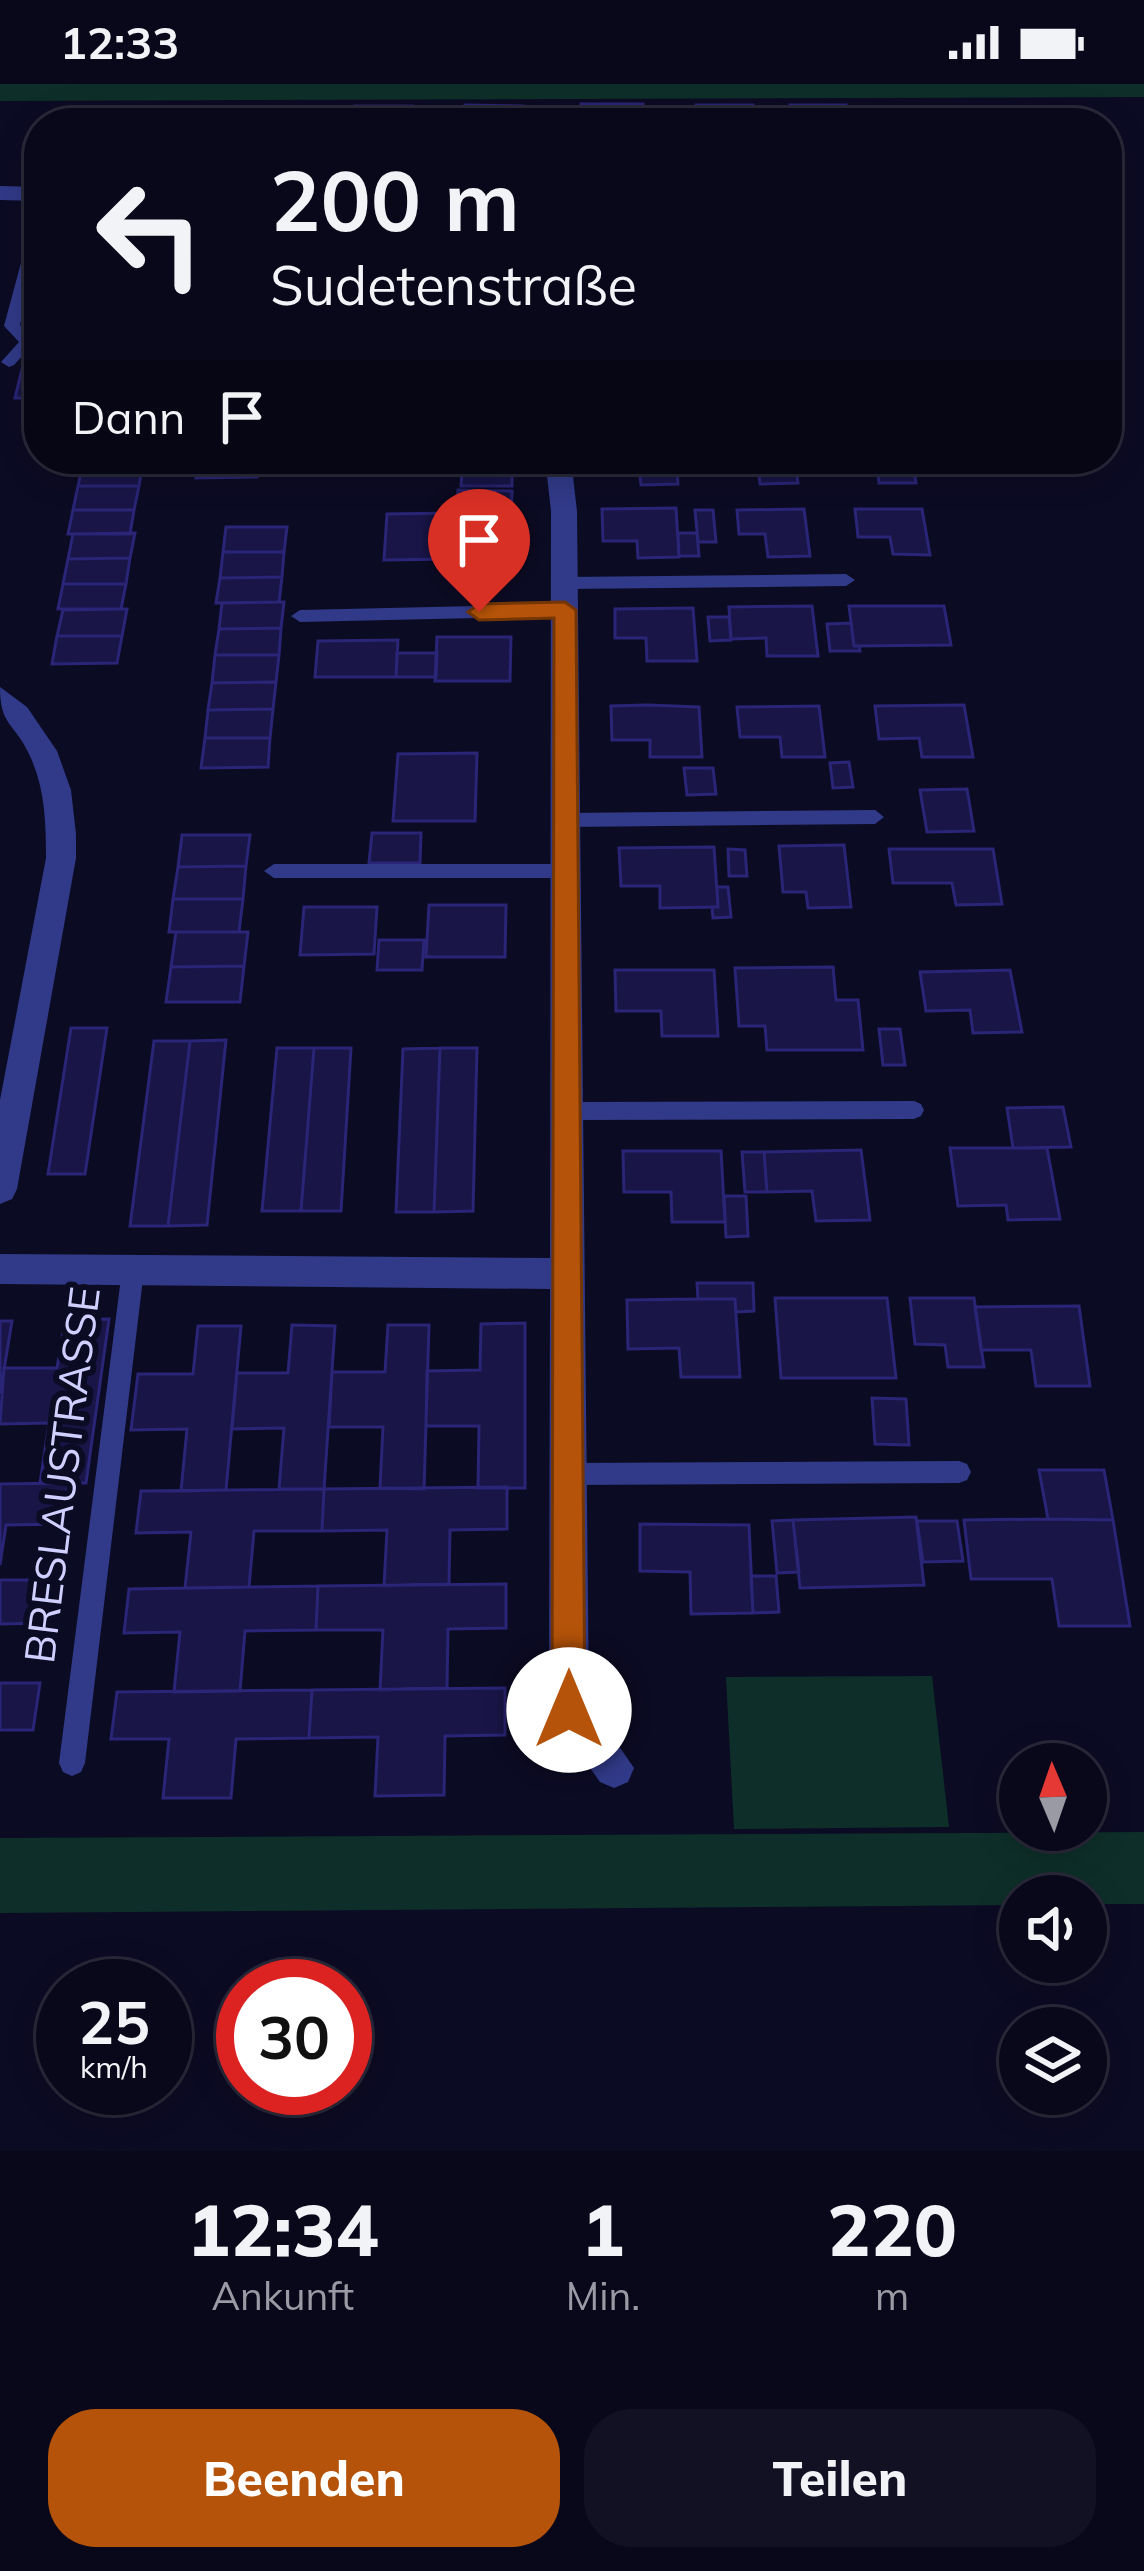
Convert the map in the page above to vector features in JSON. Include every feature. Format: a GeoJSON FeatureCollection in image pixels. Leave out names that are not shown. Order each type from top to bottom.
{"type":"FeatureCollection","features":[{"type":"Feature","properties":{"kind":"street"},"geometry":{"type":"LineString","coordinates":[[559,474],[565,597],[569,1710],[614,1768]]}},
{"type":"Feature","properties":{"kind":"street"},"geometry":{"type":"LineString","coordinates":[[0,698],[48,757],[62,812],[61,858],[0,1189]]}},
{"type":"Feature","properties":{"kind":"street","name":"BRESLAUSTRASSE"},"geometry":{"type":"LineString","coordinates":[[0,1269],[567,1274]]}},
{"type":"Feature","properties":{"kind":"lane"},"geometry":{"type":"LineString","coordinates":[[24,280],[12,326],[24,339]]}},
{"type":"Feature","properties":{"kind":"lane"},"geometry":{"type":"LineString","coordinates":[[9,362],[24,345]]}},
{"type":"Feature","properties":{"kind":"lane"},"geometry":{"type":"LineString","coordinates":[[300,616],[846,580]]}},
{"type":"Feature","properties":{"kind":"lane"},"geometry":{"type":"LineString","coordinates":[[566,820],[875,817]]}},
{"type":"Feature","properties":{"kind":"lane"},"geometry":{"type":"LineString","coordinates":[[274,871],[566,871]]}},
{"type":"Feature","properties":{"kind":"lane"},"geometry":{"type":"LineString","coordinates":[[567,1111],[914,1110]]}},
{"type":"Feature","properties":{"kind":"lane","name":"BRESLAUSTRASSE"},"geometry":{"type":"LineString","coordinates":[[72,1762],[133,1270]]}},
{"type":"Feature","properties":{"kind":"lane"},"geometry":{"type":"LineString","coordinates":[[568,1474],[959,1472]]}},
{"type":"Feature","properties":{"kind":"green space"},"geometry":{"type":"Polygon","coordinates":[[[0,84],[1144,84],[1144,97],[0,101],[0,84]]]}},
{"type":"Feature","properties":{"kind":"green space"},"geometry":{"type":"Polygon","coordinates":[[[932,1676],[949,1827],[734,1829],[726,1677],[932,1676]]]}},
{"type":"Feature","properties":{"kind":"green space"},"geometry":{"type":"Polygon","coordinates":[[[1107,1832],[1144,1832],[1144,1904],[1107,1904],[1107,1875],[999,1875],[999,1905],[0,1913],[0,1838],[999,1833],[999,1851],[1107,1851],[1107,1832]]]}},
{"type":"Feature","properties":{"kind":"building"},"geometry":{"type":"Polygon","coordinates":[[[581,104],[643,104],[643,108],[581,108],[581,104]]]}},
{"type":"Feature","properties":{"kind":"building"},"geometry":{"type":"Polygon","coordinates":[[[465,105],[523,106],[523,108],[465,105]]]}},
{"type":"Feature","properties":{"kind":"building"},"geometry":{"type":"Polygon","coordinates":[[[696,105],[753,108],[696,108],[696,105]]]}},
{"type":"Feature","properties":{"kind":"building"},"geometry":{"type":"Polygon","coordinates":[[[790,105],[846,108],[790,108],[790,105]]]}},
{"type":"Feature","properties":{"kind":"building"},"geometry":{"type":"Polygon","coordinates":[[[355,106],[412,106],[412,108],[355,106]]]}},
{"type":"Feature","properties":{"kind":"building"},"geometry":{"type":"Polygon","coordinates":[[[22,369],[24,369],[24,398],[15,398],[22,369]]]}},
{"type":"Feature","properties":{"kind":"building"},"geometry":{"type":"Polygon","coordinates":[[[81,474],[141,474],[139,486],[78,486],[81,474]]]}},
{"type":"Feature","properties":{"kind":"building"},"geometry":{"type":"Polygon","coordinates":[[[197,474],[257,474],[257,477],[196,478],[197,474]]]}},
{"type":"Feature","properties":{"kind":"building"},"geometry":{"type":"Polygon","coordinates":[[[462,474],[512,474],[512,486],[461,486],[462,474]]]}},
{"type":"Feature","properties":{"kind":"building"},"geometry":{"type":"Polygon","coordinates":[[[640,474],[677,474],[678,484],[641,485],[640,474]]]}},
{"type":"Feature","properties":{"kind":"building"},"geometry":{"type":"Polygon","coordinates":[[[759,474],[797,474],[798,483],[760,484],[759,474]]]}},
{"type":"Feature","properties":{"kind":"building"},"geometry":{"type":"Polygon","coordinates":[[[878,474],[914,474],[916,483],[879,483],[878,474]]]}},
{"type":"Feature","properties":{"kind":"building"},"geometry":{"type":"Polygon","coordinates":[[[78,486],[139,486],[134,510],[73,510],[78,486]]]}},
{"type":"Feature","properties":{"kind":"building"},"geometry":{"type":"Polygon","coordinates":[[[458,490],[512,491],[510,557],[474,557],[476,504],[457,504],[458,490]]]}},
{"type":"Feature","properties":{"kind":"building"},"geometry":{"type":"Polygon","coordinates":[[[676,508],[679,557],[638,558],[637,541],[603,541],[602,509],[676,508]]]}},
{"type":"Feature","properties":{"kind":"building"},"geometry":{"type":"Polygon","coordinates":[[[804,509],[810,556],[768,557],[765,534],[739,534],[737,510],[804,509]]]}},
{"type":"Feature","properties":{"kind":"building"},"geometry":{"type":"Polygon","coordinates":[[[855,509],[922,509],[930,555],[893,554],[890,537],[858,537],[855,509]]]}},
{"type":"Feature","properties":{"kind":"building"},"geometry":{"type":"Polygon","coordinates":[[[73,510],[134,510],[130,534],[68,534],[73,510]]]}},
{"type":"Feature","properties":{"kind":"building"},"geometry":{"type":"Polygon","coordinates":[[[695,510],[713,510],[716,542],[698,542],[695,510]]]}},
{"type":"Feature","properties":{"kind":"building"},"geometry":{"type":"Polygon","coordinates":[[[453,513],[452,559],[384,560],[387,514],[453,513]]]}},
{"type":"Feature","properties":{"kind":"building"},"geometry":{"type":"Polygon","coordinates":[[[226,527],[287,527],[284,552],[223,552],[226,527]]]}},
{"type":"Feature","properties":{"kind":"building"},"geometry":{"type":"Polygon","coordinates":[[[135,533],[130,558],[68,559],[73,534],[135,533]]]}},
{"type":"Feature","properties":{"kind":"building"},"geometry":{"type":"Polygon","coordinates":[[[678,533],[697,533],[699,556],[679,556],[678,533]]]}},
{"type":"Feature","properties":{"kind":"building"},"geometry":{"type":"Polygon","coordinates":[[[223,552],[284,552],[282,577],[220,578],[223,552]]]}},
{"type":"Feature","properties":{"kind":"building"},"geometry":{"type":"Polygon","coordinates":[[[130,558],[126,584],[63,584],[68,559],[130,558]]]}},
{"type":"Feature","properties":{"kind":"building"},"geometry":{"type":"Polygon","coordinates":[[[282,577],[279,602],[216,603],[220,578],[282,577]]]}},
{"type":"Feature","properties":{"kind":"building"},"geometry":{"type":"Polygon","coordinates":[[[63,584],[126,584],[121,609],[58,609],[63,584]]]}},
{"type":"Feature","properties":{"kind":"building"},"geometry":{"type":"Polygon","coordinates":[[[284,602],[281,628],[219,629],[222,603],[284,602]]]}},
{"type":"Feature","properties":{"kind":"building"},"geometry":{"type":"Polygon","coordinates":[[[812,606],[818,656],[767,656],[766,638],[731,639],[729,607],[812,606]]]}},
{"type":"Feature","properties":{"kind":"building"},"geometry":{"type":"Polygon","coordinates":[[[849,606],[944,606],[951,645],[854,646],[849,606]]]}},
{"type":"Feature","properties":{"kind":"building"},"geometry":{"type":"Polygon","coordinates":[[[693,608],[697,661],[647,661],[646,638],[615,638],[615,609],[693,608]]]}},
{"type":"Feature","properties":{"kind":"building"},"geometry":{"type":"Polygon","coordinates":[[[127,609],[122,636],[57,636],[63,610],[127,609]]]}},
{"type":"Feature","properties":{"kind":"building"},"geometry":{"type":"Polygon","coordinates":[[[708,617],[729,617],[731,640],[710,641],[708,617]]]}},
{"type":"Feature","properties":{"kind":"building"},"geometry":{"type":"Polygon","coordinates":[[[851,623],[854,646],[860,651],[830,651],[827,624],[851,623]]]}},
{"type":"Feature","properties":{"kind":"building"},"geometry":{"type":"Polygon","coordinates":[[[281,628],[279,655],[215,655],[219,629],[281,628]]]}},
{"type":"Feature","properties":{"kind":"building"},"geometry":{"type":"Polygon","coordinates":[[[57,636],[122,636],[117,663],[52,664],[57,636]]]}},
{"type":"Feature","properties":{"kind":"building"},"geometry":{"type":"Polygon","coordinates":[[[437,637],[511,637],[510,681],[435,681],[437,637]]]}},
{"type":"Feature","properties":{"kind":"building"},"geometry":{"type":"Polygon","coordinates":[[[398,640],[396,677],[315,677],[318,641],[398,640]]]}},
{"type":"Feature","properties":{"kind":"building"},"geometry":{"type":"Polygon","coordinates":[[[397,653],[437,653],[436,677],[396,677],[397,653]]]}},
{"type":"Feature","properties":{"kind":"building"},"geometry":{"type":"Polygon","coordinates":[[[215,655],[279,655],[276,682],[212,683],[215,655]]]}},
{"type":"Feature","properties":{"kind":"building"},"geometry":{"type":"Polygon","coordinates":[[[276,682],[273,709],[208,710],[212,683],[276,682]]]}},
{"type":"Feature","properties":{"kind":"building"},"geometry":{"type":"Polygon","coordinates":[[[964,705],[973,757],[922,757],[919,738],[879,739],[875,706],[964,705]]]}},
{"type":"Feature","properties":{"kind":"building"},"geometry":{"type":"Polygon","coordinates":[[[611,706],[699,707],[702,757],[650,757],[650,740],[612,740],[611,706]]]}},
{"type":"Feature","properties":{"kind":"building"},"geometry":{"type":"Polygon","coordinates":[[[819,706],[825,757],[782,757],[780,737],[740,737],[737,707],[819,706]]]}},
{"type":"Feature","properties":{"kind":"building"},"geometry":{"type":"Polygon","coordinates":[[[273,709],[270,738],[205,738],[208,710],[273,709]]]}},
{"type":"Feature","properties":{"kind":"building"},"geometry":{"type":"Polygon","coordinates":[[[205,738],[270,738],[268,767],[201,768],[205,738]]]}},
{"type":"Feature","properties":{"kind":"building"},"geometry":{"type":"Polygon","coordinates":[[[477,753],[475,821],[393,821],[398,754],[477,753]]]}},
{"type":"Feature","properties":{"kind":"building"},"geometry":{"type":"Polygon","coordinates":[[[849,762],[853,787],[833,788],[830,763],[849,762]]]}},
{"type":"Feature","properties":{"kind":"building"},"geometry":{"type":"Polygon","coordinates":[[[684,768],[713,768],[716,794],[687,795],[684,768]]]}},
{"type":"Feature","properties":{"kind":"building"},"geometry":{"type":"Polygon","coordinates":[[[967,789],[974,831],[927,832],[920,790],[967,789]]]}},
{"type":"Feature","properties":{"kind":"building"},"geometry":{"type":"Polygon","coordinates":[[[372,833],[421,833],[420,863],[369,863],[372,833]]]}},
{"type":"Feature","properties":{"kind":"building"},"geometry":{"type":"Polygon","coordinates":[[[182,835],[250,835],[246,866],[178,867],[182,835]]]}},
{"type":"Feature","properties":{"kind":"building"},"geometry":{"type":"Polygon","coordinates":[[[844,845],[851,907],[808,908],[806,892],[783,892],[779,846],[844,845]]]}},
{"type":"Feature","properties":{"kind":"building"},"geometry":{"type":"Polygon","coordinates":[[[714,847],[718,907],[660,908],[660,886],[621,886],[619,848],[714,847]]]}},
{"type":"Feature","properties":{"kind":"building"},"geometry":{"type":"Polygon","coordinates":[[[728,849],[745,850],[747,876],[729,876],[728,849]]]}},
{"type":"Feature","properties":{"kind":"building"},"geometry":{"type":"Polygon","coordinates":[[[889,849],[993,849],[1002,904],[956,905],[952,883],[893,883],[889,849]]]}},
{"type":"Feature","properties":{"kind":"building"},"geometry":{"type":"Polygon","coordinates":[[[246,866],[243,899],[173,899],[178,867],[246,866]]]}},
{"type":"Feature","properties":{"kind":"building"},"geometry":{"type":"Polygon","coordinates":[[[717,887],[728,887],[731,917],[713,918],[717,887]]]}},
{"type":"Feature","properties":{"kind":"building"},"geometry":{"type":"Polygon","coordinates":[[[173,899],[243,899],[239,932],[169,932],[173,899]]]}},
{"type":"Feature","properties":{"kind":"building"},"geometry":{"type":"Polygon","coordinates":[[[429,905],[506,905],[505,957],[426,957],[429,905]]]}},
{"type":"Feature","properties":{"kind":"building"},"geometry":{"type":"Polygon","coordinates":[[[304,907],[377,907],[374,954],[300,955],[304,907]]]}},
{"type":"Feature","properties":{"kind":"building"},"geometry":{"type":"Polygon","coordinates":[[[176,932],[248,932],[244,966],[171,967],[176,932]]]}},
{"type":"Feature","properties":{"kind":"building"},"geometry":{"type":"Polygon","coordinates":[[[379,940],[424,940],[422,970],[377,970],[379,940]]]}},
{"type":"Feature","properties":{"kind":"building"},"geometry":{"type":"Polygon","coordinates":[[[244,966],[240,1002],[166,1002],[171,967],[244,966]]]}},
{"type":"Feature","properties":{"kind":"building"},"geometry":{"type":"Polygon","coordinates":[[[833,967],[836,1000],[858,1000],[863,1050],[767,1050],[765,1026],[739,1026],[735,968],[833,967]]]}},
{"type":"Feature","properties":{"kind":"building"},"geometry":{"type":"Polygon","coordinates":[[[615,970],[714,970],[718,1036],[662,1036],[661,1011],[616,1011],[615,970]]]}},
{"type":"Feature","properties":{"kind":"building"},"geometry":{"type":"Polygon","coordinates":[[[1010,970],[1022,1032],[973,1033],[970,1010],[926,1011],[920,972],[1010,970]]]}},
{"type":"Feature","properties":{"kind":"building"},"geometry":{"type":"Polygon","coordinates":[[[71,1028],[107,1028],[85,1174],[48,1174],[71,1028]]]}},
{"type":"Feature","properties":{"kind":"building"},"geometry":{"type":"Polygon","coordinates":[[[879,1029],[900,1029],[905,1065],[883,1065],[879,1029]]]}},
{"type":"Feature","properties":{"kind":"building"},"geometry":{"type":"Polygon","coordinates":[[[226,1040],[207,1225],[168,1226],[190,1041],[226,1040]]]}},
{"type":"Feature","properties":{"kind":"building"},"geometry":{"type":"Polygon","coordinates":[[[154,1041],[190,1041],[168,1226],[130,1226],[154,1041]]]}},
{"type":"Feature","properties":{"kind":"building"},"geometry":{"type":"Polygon","coordinates":[[[277,1048],[314,1048],[301,1211],[262,1211],[277,1048]]]}},
{"type":"Feature","properties":{"kind":"building"},"geometry":{"type":"Polygon","coordinates":[[[314,1048],[351,1048],[341,1211],[301,1211],[314,1048]]]}},
{"type":"Feature","properties":{"kind":"building"},"geometry":{"type":"Polygon","coordinates":[[[440,1048],[434,1212],[396,1212],[403,1049],[440,1048]]]}},
{"type":"Feature","properties":{"kind":"building"},"geometry":{"type":"Polygon","coordinates":[[[440,1048],[477,1048],[473,1211],[434,1212],[440,1048]]]}},
{"type":"Feature","properties":{"kind":"building"},"geometry":{"type":"Polygon","coordinates":[[[1063,1107],[1071,1147],[1013,1148],[1007,1108],[1063,1107]]]}},
{"type":"Feature","properties":{"kind":"building"},"geometry":{"type":"Polygon","coordinates":[[[950,1148],[1047,1148],[1060,1219],[1008,1220],[1006,1205],[958,1206],[950,1148]]]}},
{"type":"Feature","properties":{"kind":"building"},"geometry":{"type":"Polygon","coordinates":[[[861,1150],[870,1220],[816,1221],[812,1191],[767,1192],[764,1152],[861,1150]]]}},
{"type":"Feature","properties":{"kind":"building"},"geometry":{"type":"Polygon","coordinates":[[[623,1151],[721,1151],[725,1222],[672,1222],[671,1192],[624,1192],[623,1151]]]}},
{"type":"Feature","properties":{"kind":"building"},"geometry":{"type":"Polygon","coordinates":[[[742,1152],[764,1152],[767,1192],[745,1192],[742,1152]]]}},
{"type":"Feature","properties":{"kind":"building"},"geometry":{"type":"Polygon","coordinates":[[[724,1196],[746,1196],[748,1236],[726,1237],[724,1196]]]}},
{"type":"Feature","properties":{"kind":"building"},"geometry":{"type":"Polygon","coordinates":[[[697,1283],[753,1283],[754,1311],[736,1312],[735,1299],[698,1299],[697,1283]]]}},
{"type":"Feature","properties":{"kind":"building"},"geometry":{"type":"Polygon","coordinates":[[[775,1298],[887,1298],[896,1378],[781,1378],[775,1298]]]}},
{"type":"Feature","properties":{"kind":"building"},"geometry":{"type":"Polygon","coordinates":[[[910,1298],[974,1298],[984,1367],[948,1367],[945,1345],[915,1344],[910,1298]]]}},
{"type":"Feature","properties":{"kind":"building"},"geometry":{"type":"Polygon","coordinates":[[[735,1299],[740,1377],[681,1377],[679,1348],[628,1349],[627,1300],[735,1299]]]}},
{"type":"Feature","properties":{"kind":"building"},"geometry":{"type":"Polygon","coordinates":[[[1079,1306],[1090,1386],[1036,1386],[1031,1350],[981,1350],[975,1307],[1079,1306]]]}},
{"type":"Feature","properties":{"kind":"building"},"geometry":{"type":"Polygon","coordinates":[[[109,1319],[86,1483],[40,1483],[49,1423],[0,1424],[4,1368],[57,1368],[65,1320],[109,1319]]]}},
{"type":"Feature","properties":{"kind":"building"},"geometry":{"type":"Polygon","coordinates":[[[0,1321],[12,1321],[0,1394],[0,1321]]]}},
{"type":"Feature","properties":{"kind":"building"},"geometry":{"type":"Polygon","coordinates":[[[525,1323],[525,1488],[478,1488],[479,1426],[426,1426],[427,1371],[480,1370],[481,1324],[525,1323]]]}},
{"type":"Feature","properties":{"kind":"building"},"geometry":{"type":"Polygon","coordinates":[[[292,1325],[335,1326],[324,1489],[279,1489],[284,1428],[232,1429],[237,1373],[288,1373],[292,1325]]]}},
{"type":"Feature","properties":{"kind":"building"},"geometry":{"type":"Polygon","coordinates":[[[388,1325],[429,1325],[424,1489],[380,1488],[383,1427],[329,1427],[332,1372],[385,1372],[388,1325]]]}},
{"type":"Feature","properties":{"kind":"building"},"geometry":{"type":"Polygon","coordinates":[[[198,1326],[241,1326],[226,1490],[181,1491],[187,1429],[131,1430],[138,1374],[193,1374],[198,1326]]]}},
{"type":"Feature","properties":{"kind":"building"},"geometry":{"type":"Polygon","coordinates":[[[872,1398],[906,1399],[909,1445],[875,1444],[872,1398]]]}},
{"type":"Feature","properties":{"kind":"building"},"geometry":{"type":"Polygon","coordinates":[[[1039,1470],[1104,1470],[1113,1520],[1048,1519],[1039,1470]]]}},
{"type":"Feature","properties":{"kind":"building"},"geometry":{"type":"Polygon","coordinates":[[[68,1483],[62,1524],[6,1525],[0,1565],[0,1484],[68,1483]]]}},
{"type":"Feature","properties":{"kind":"building"},"geometry":{"type":"Polygon","coordinates":[[[507,1487],[507,1529],[450,1530],[449,1584],[384,1586],[387,1530],[322,1531],[324,1489],[507,1487]]]}},
{"type":"Feature","properties":{"kind":"building"},"geometry":{"type":"Polygon","coordinates":[[[324,1489],[322,1531],[254,1531],[249,1587],[185,1588],[191,1532],[136,1533],[141,1491],[324,1489]]]}},
{"type":"Feature","properties":{"kind":"building"},"geometry":{"type":"Polygon","coordinates":[[[916,1517],[924,1585],[800,1588],[793,1520],[916,1517]]]}},
{"type":"Feature","properties":{"kind":"building"},"geometry":{"type":"Polygon","coordinates":[[[793,1520],[799,1572],[777,1573],[772,1521],[793,1520]]]}},
{"type":"Feature","properties":{"kind":"building"},"geometry":{"type":"Polygon","coordinates":[[[964,1520],[1113,1520],[1130,1626],[1059,1626],[1052,1579],[971,1579],[964,1520]]]}},
{"type":"Feature","properties":{"kind":"building"},"geometry":{"type":"Polygon","coordinates":[[[917,1521],[957,1521],[963,1561],[923,1562],[917,1521]]]}},
{"type":"Feature","properties":{"kind":"building"},"geometry":{"type":"Polygon","coordinates":[[[640,1524],[749,1525],[753,1613],[691,1614],[690,1572],[640,1571],[640,1524]]]}},
{"type":"Feature","properties":{"kind":"building"},"geometry":{"type":"Polygon","coordinates":[[[751,1576],[776,1576],[779,1612],[753,1613],[751,1576]]]}},
{"type":"Feature","properties":{"kind":"building"},"geometry":{"type":"Polygon","coordinates":[[[0,1580],[55,1580],[48,1623],[0,1624],[0,1580]]]}},
{"type":"Feature","properties":{"kind":"building"},"geometry":{"type":"Polygon","coordinates":[[[506,1584],[506,1628],[448,1629],[447,1688],[380,1690],[383,1630],[316,1630],[318,1586],[506,1584]]]}},
{"type":"Feature","properties":{"kind":"building"},"geometry":{"type":"Polygon","coordinates":[[[318,1586],[316,1630],[245,1631],[240,1691],[174,1692],[180,1632],[124,1633],[129,1589],[318,1586]]]}},
{"type":"Feature","properties":{"kind":"building"},"geometry":{"type":"Polygon","coordinates":[[[0,1683],[40,1683],[33,1730],[0,1730],[0,1683]]]}},
{"type":"Feature","properties":{"kind":"building"},"geometry":{"type":"Polygon","coordinates":[[[505,1688],[505,1735],[445,1736],[444,1795],[375,1796],[378,1737],[309,1738],[312,1690],[505,1688]]]}},
{"type":"Feature","properties":{"kind":"building"},"geometry":{"type":"Polygon","coordinates":[[[312,1690],[309,1738],[236,1739],[231,1798],[163,1798],[169,1739],[111,1739],[117,1692],[312,1690]]]}},
{"type":"Feature","properties":{"kind":"route"},"geometry":{"type":"LineString","coordinates":[[479,612],[565,610],[569,1710]]}}]}
